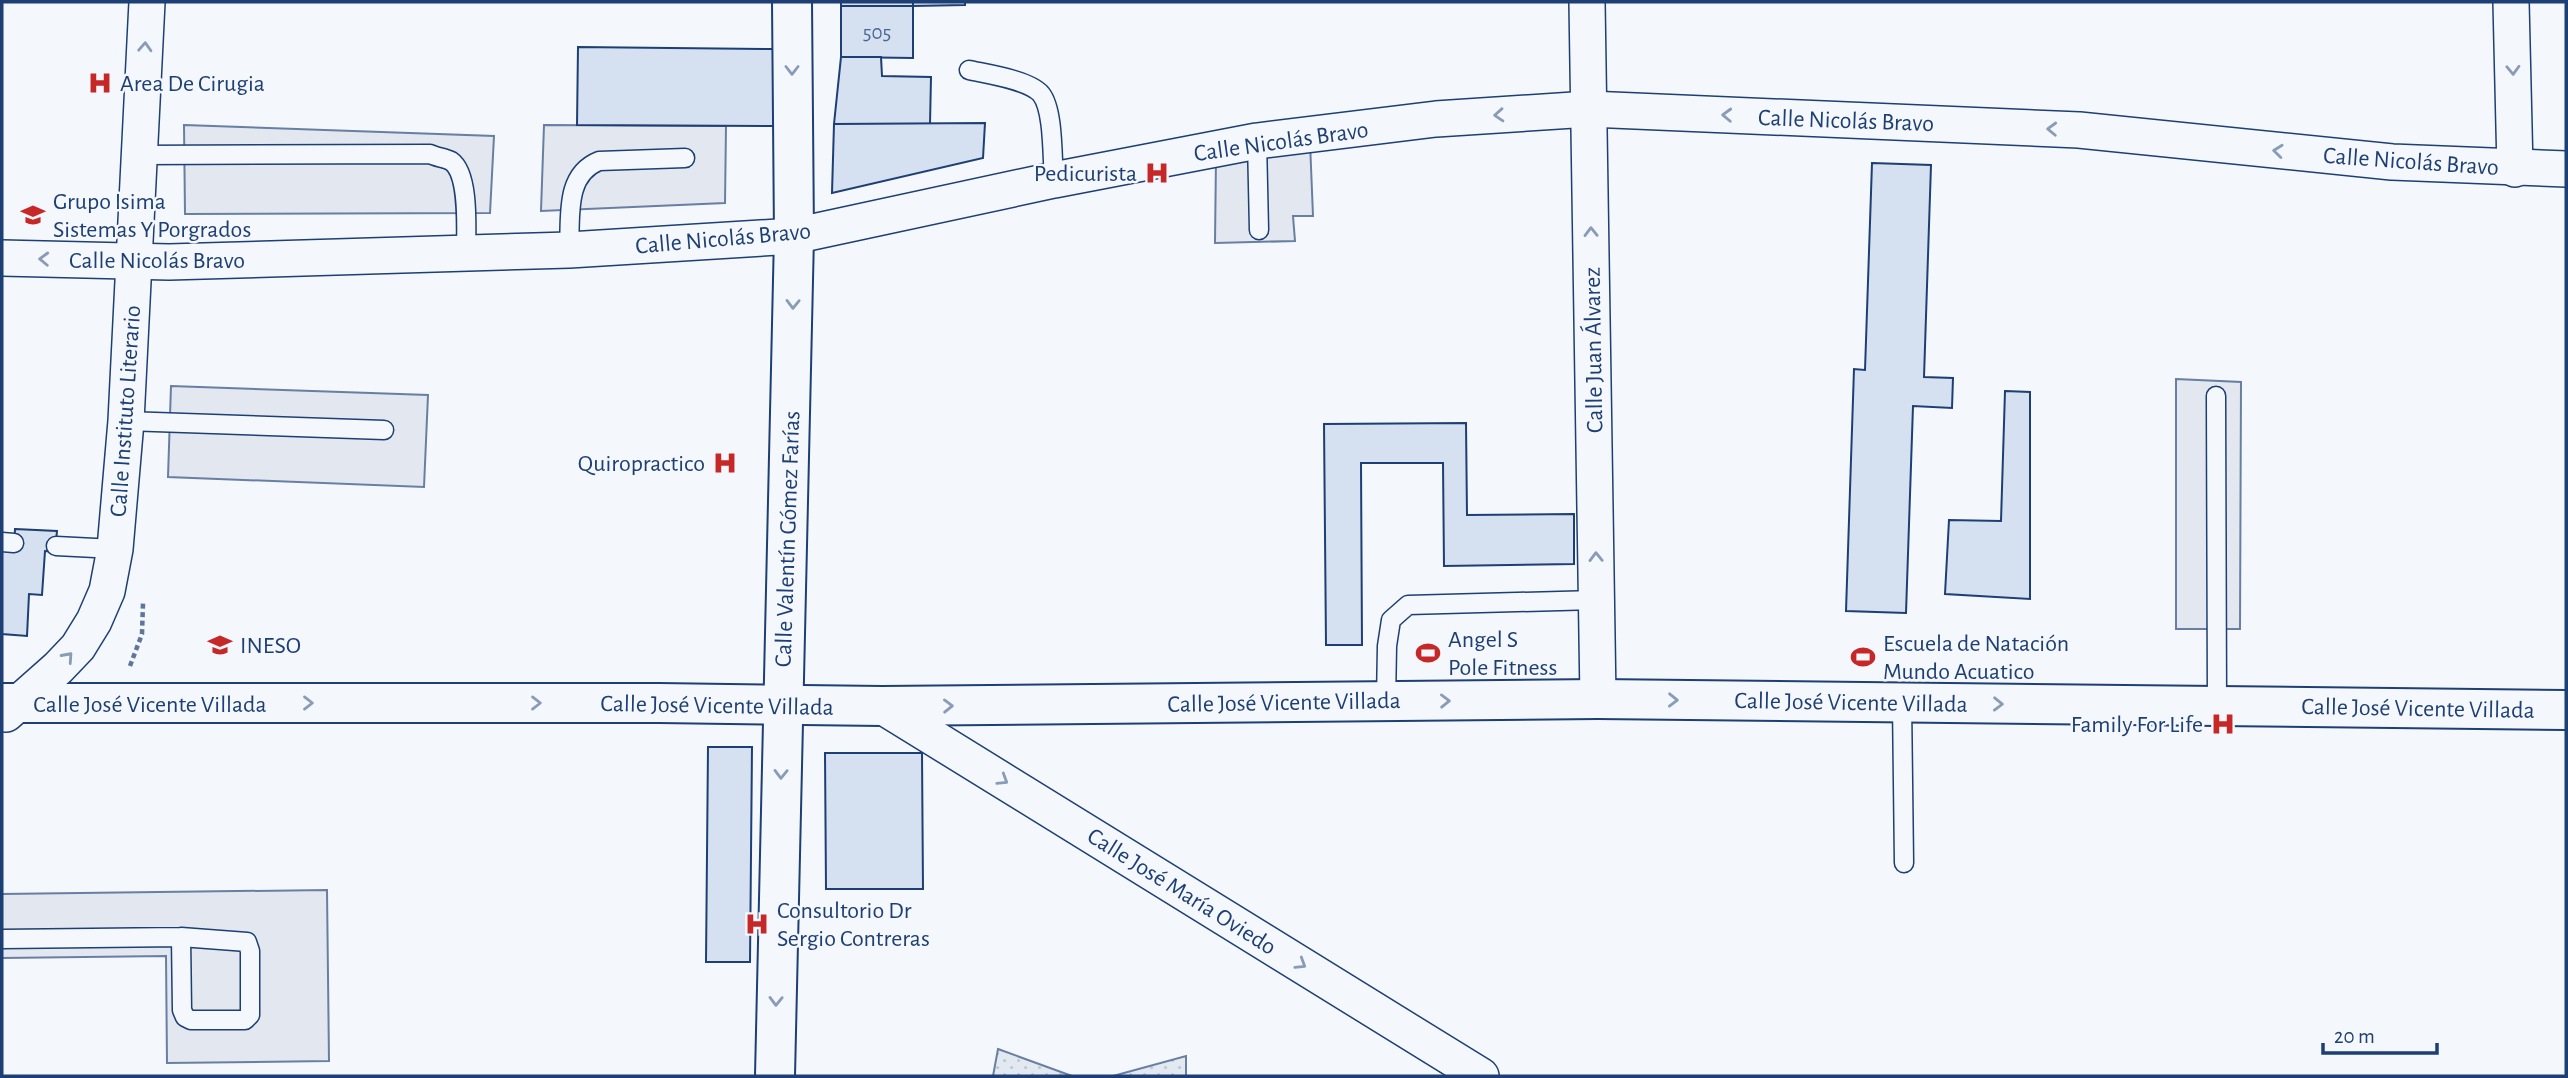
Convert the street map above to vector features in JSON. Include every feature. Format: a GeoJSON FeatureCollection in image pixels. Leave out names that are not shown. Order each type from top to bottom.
{"type":"FeatureCollection","features":[{"type":"Feature","properties":{"kind":"main road","name":"Calle Valentín Gómez Farías"},"geometry":{"type":"LineString","coordinates":[[775,1076],[794,236],[792,2]]}},
{"type":"Feature","properties":{"kind":"main road","name":"Calle José Vicente Villada"},"geometry":{"type":"LineString","coordinates":[[8,708],[659,703],[882,706],[1598,699],[2566,710]]}},
{"type":"Feature","properties":{"kind":"street","name":"Calle Instituto Literario"},"geometry":{"type":"LineString","coordinates":[[8,708],[58,668],[78,647],[107,591],[115,549],[126,421],[147,2]]}},
{"type":"Feature","properties":{"kind":"street","name":"Calle Juan Álvarez"},"geometry":{"type":"LineString","coordinates":[[1587,2],[1598,699]]}},
{"type":"Feature","properties":{"kind":"street"},"geometry":{"type":"LineString","coordinates":[[2511,2],[2515,169]]}},
{"type":"Feature","properties":{"kind":"street","name":"Calle Nicolás Bravo"},"geometry":{"type":"LineString","coordinates":[[2,258],[135,262],[466,253],[569,250],[794,236],[1054,180],[1257,141],[1436,119],[1589,109],[2079,130],[2392,162],[2566,169]]}},
{"type":"Feature","properties":{"kind":"street","name":"Calle José María Oviedo"},"geometry":{"type":"LineString","coordinates":[[882,706],[1481,1076]]}},
{"type":"Feature","properties":{"kind":"lane"},"geometry":{"type":"LineString","coordinates":[[968,70],[1028,86],[1040,93],[1047,107],[1054,180]]}},
{"type":"Feature","properties":{"kind":"lane"},"geometry":{"type":"LineString","coordinates":[[1257,141],[1259,230]]}},
{"type":"Feature","properties":{"kind":"lane"},"geometry":{"type":"LineString","coordinates":[[140,155],[430,155],[451,162],[461,172],[466,253]]}},
{"type":"Feature","properties":{"kind":"lane"},"geometry":{"type":"LineString","coordinates":[[569,250],[573,187],[580,173],[589,165],[599,161],[685,158]]}},
{"type":"Feature","properties":{"kind":"lane"},"geometry":{"type":"LineString","coordinates":[[2216,396],[2217,706]]}},
{"type":"Feature","properties":{"kind":"lane"},"geometry":{"type":"LineString","coordinates":[[126,421],[384,429]]}},
{"type":"Feature","properties":{"kind":"lane"},"geometry":{"type":"LineString","coordinates":[[56,545],[115,549]]}},
{"type":"Feature","properties":{"kind":"lane"},"geometry":{"type":"LineString","coordinates":[[1386,701],[1387,646],[1391,620],[1408,604],[1596,600]]}},
{"type":"Feature","properties":{"kind":"lane"},"geometry":{"type":"LineString","coordinates":[[1902,702],[1904,863]]}},
{"type":"Feature","properties":{"kind":"lane"},"geometry":{"type":"LineString","coordinates":[[2,939],[181,937],[247,942],[250,951],[250,1015],[245,1020],[191,1020],[185,1017],[182,1010],[181,937]]}},
{"type":"Feature","properties":{"kind":"shaded area"},"geometry":{"type":"Polygon","coordinates":[[[184,125],[494,136],[490,213],[185,214],[184,125]]]}},
{"type":"Feature","properties":{"kind":"shaded area"},"geometry":{"type":"Polygon","coordinates":[[[544,125],[726,126],[725,203],[541,211],[544,125]]]}},
{"type":"Feature","properties":{"kind":"shaded area"},"geometry":{"type":"Polygon","coordinates":[[[1310,142],[1313,216],[1293,216],[1295,241],[1215,243],[1216,157],[1310,142]]]}},
{"type":"Feature","properties":{"kind":"shaded area"},"geometry":{"type":"Polygon","coordinates":[[[2176,379],[2241,382],[2240,629],[2176,629],[2176,379]]]}},
{"type":"Feature","properties":{"kind":"shaded area"},"geometry":{"type":"Polygon","coordinates":[[[171,386],[428,395],[424,487],[168,477],[171,386]]]}},
{"type":"Feature","properties":{"kind":"shaded area"},"geometry":{"type":"Polygon","coordinates":[[[327,890],[329,1061],[167,1063],[166,956],[2,958],[2,894],[327,890]]]}},
{"type":"Feature","properties":{"kind":"shaded area"},"geometry":{"type":"Polygon","coordinates":[[[998,1049],[1072,1076],[993,1076],[998,1049]]]}},
{"type":"Feature","properties":{"kind":"shaded area"},"geometry":{"type":"Polygon","coordinates":[[[1186,1056],[1186,1076],[1113,1076],[1186,1056]]]}},
{"type":"Feature","properties":{"kind":"building"},"geometry":{"type":"Polygon","coordinates":[[[841,2],[913,2],[913,6],[841,6],[841,2]]]}},
{"type":"Feature","properties":{"kind":"building"},"geometry":{"type":"Polygon","coordinates":[[[913,2],[965,2],[965,5],[913,6],[913,2]]]}},
{"type":"Feature","properties":{"kind":"building"},"geometry":{"type":"Polygon","coordinates":[[[841,6],[913,6],[913,58],[841,57],[841,6]]]}},
{"type":"Feature","properties":{"kind":"building"},"geometry":{"type":"Polygon","coordinates":[[[578,47],[774,49],[783,126],[577,125],[578,47]]]}},
{"type":"Feature","properties":{"kind":"building"},"geometry":{"type":"Polygon","coordinates":[[[841,57],[881,57],[882,76],[931,77],[930,124],[834,124],[841,57]]]}},
{"type":"Feature","properties":{"kind":"building"},"geometry":{"type":"Polygon","coordinates":[[[985,123],[983,158],[832,193],[834,124],[985,123]]]}},
{"type":"Feature","properties":{"kind":"building"},"geometry":{"type":"Polygon","coordinates":[[[1872,163],[1931,165],[1924,377],[1953,378],[1952,408],[1913,406],[1906,613],[1846,611],[1854,369],[1865,370],[1872,163]]]}},
{"type":"Feature","properties":{"kind":"building"},"geometry":{"type":"Polygon","coordinates":[[[2005,391],[2030,392],[2030,599],[1945,594],[1949,520],[2001,521],[2005,391]]]}},
{"type":"Feature","properties":{"kind":"building"},"geometry":{"type":"Polygon","coordinates":[[[1466,423],[1467,515],[1574,514],[1574,564],[1444,566],[1443,463],[1361,463],[1362,645],[1326,645],[1324,424],[1466,423]]]}},
{"type":"Feature","properties":{"kind":"building"},"geometry":{"type":"Polygon","coordinates":[[[15,529],[57,531],[55,552],[45,551],[42,595],[29,594],[27,636],[2,634],[2,548],[14,548],[15,529]]]}},
{"type":"Feature","properties":{"kind":"building"},"geometry":{"type":"Polygon","coordinates":[[[708,747],[752,747],[750,962],[706,962],[708,747]]]}},
{"type":"Feature","properties":{"kind":"building"},"geometry":{"type":"Polygon","coordinates":[[[825,753],[922,753],[923,889],[826,889],[825,753]]]}},
{"type":"Feature","properties":{"kind":"place","name":"Area De Cirugia"},"geometry":{"type":"Point","coordinates":[100,83]}},
{"type":"Feature","properties":{"kind":"place","name":"Pedicurista"},"geometry":{"type":"Point","coordinates":[1157,173]}},
{"type":"Feature","properties":{"kind":"place","name":"Grupo Isima Sistemas Y Porgrados"},"geometry":{"type":"Point","coordinates":[33,215]}},
{"type":"Feature","properties":{"kind":"place","name":"Quiropractico"},"geometry":{"type":"Point","coordinates":[725,463]}},
{"type":"Feature","properties":{"kind":"place","name":"INESO"},"geometry":{"type":"Point","coordinates":[220,645]}},
{"type":"Feature","properties":{"kind":"place","name":"Angel S Pole Fitness"},"geometry":{"type":"Point","coordinates":[1428,653]}},
{"type":"Feature","properties":{"kind":"place","name":"Escuela de Natación Mundo Acuatico"},"geometry":{"type":"Point","coordinates":[1863,657]}},
{"type":"Feature","properties":{"kind":"place","name":"Family For Life"},"geometry":{"type":"Point","coordinates":[2223,724]}},
{"type":"Feature","properties":{"kind":"place","name":"Consultorio Dr Sergio Contreras"},"geometry":{"type":"Point","coordinates":[757,924]}}]}
